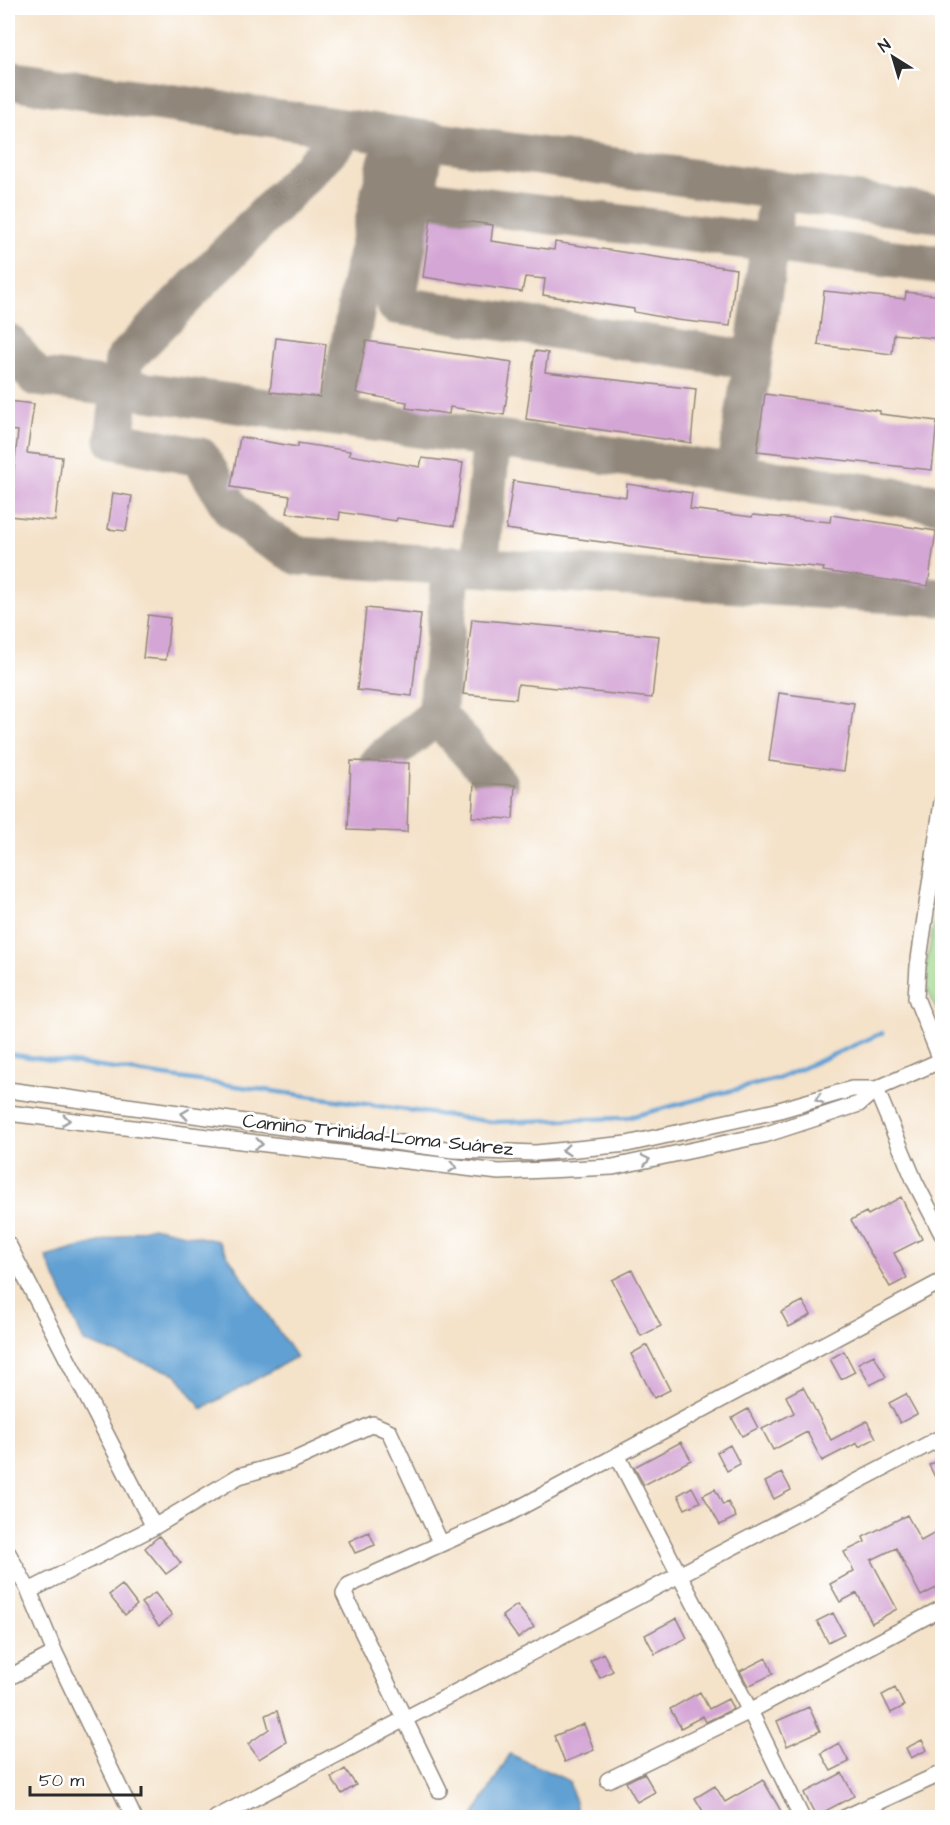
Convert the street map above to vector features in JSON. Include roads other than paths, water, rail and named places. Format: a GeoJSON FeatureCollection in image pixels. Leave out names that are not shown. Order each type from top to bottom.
{"type":"FeatureCollection","features":[{"type":"Feature","properties":{"kind":"street"},"geometry":{"type":"LineString","coordinates":[[942,802],[918,966],[916,998],[942,1060]]}},
{"type":"Feature","properties":{"kind":"street","name":"Camino Trinidad-Loma Suárez"},"geometry":{"type":"LineString","coordinates":[[8,1113],[499,1172],[561,1172],[613,1167],[764,1135],[859,1104],[876,1089],[942,1060]]}},
{"type":"Feature","properties":{"kind":"street","name":"Camino Trinidad-Loma Suárez"},"geometry":{"type":"LineString","coordinates":[[8,1090],[453,1150],[536,1153],[627,1144],[776,1111],[852,1089],[876,1089]]}},
{"type":"Feature","properties":{"kind":"street"},"geometry":{"type":"LineString","coordinates":[[876,1089],[915,1182],[942,1234]]}},
{"type":"Feature","properties":{"kind":"street"},"geometry":{"type":"LineString","coordinates":[[8,1244],[154,1527]]}},
{"type":"Feature","properties":{"kind":"street"},"geometry":{"type":"LineString","coordinates":[[439,1790],[403,1720],[344,1594],[349,1585],[506,1515],[942,1281]]}},
{"type":"Feature","properties":{"kind":"street"},"geometry":{"type":"LineString","coordinates":[[29,1591],[154,1527],[239,1476],[292,1461],[373,1424],[389,1431],[441,1544]]}},
{"type":"Feature","properties":{"kind":"street"},"geometry":{"type":"LineString","coordinates":[[216,1818],[942,1437]]}},
{"type":"Feature","properties":{"kind":"street"},"geometry":{"type":"LineString","coordinates":[[617,1455],[678,1577],[750,1711],[802,1818]]}},
{"type":"Feature","properties":{"kind":"street"},"geometry":{"type":"LineString","coordinates":[[8,1553],[29,1591],[55,1653],[134,1818]]}},
{"type":"Feature","properties":{"kind":"street"},"geometry":{"type":"LineString","coordinates":[[608,1780],[750,1711],[942,1608]]}},
{"type":"Feature","properties":{"kind":"street"},"geometry":{"type":"LineString","coordinates":[[8,1678],[55,1653]]}},
{"type":"Feature","properties":{"kind":"street"},"geometry":{"type":"LineString","coordinates":[[844,1818],[942,1773]]}},
{"type":"Feature","properties":{"kind":"water"},"geometry":{"type":"Polygon","coordinates":[[[152,1227],[218,1241],[296,1357],[202,1409],[176,1374],[84,1342],[46,1257],[152,1227]]]}},
{"type":"Feature","properties":{"kind":"water"},"geometry":{"type":"Polygon","coordinates":[[[510,1754],[569,1781],[579,1817],[473,1817],[510,1754]]]}},
{"type":"Feature","properties":{"kind":"waterway"},"geometry":{"type":"LineString","coordinates":[[8,1054],[493,1122],[626,1118],[780,1078],[882,1033]]}}]}
